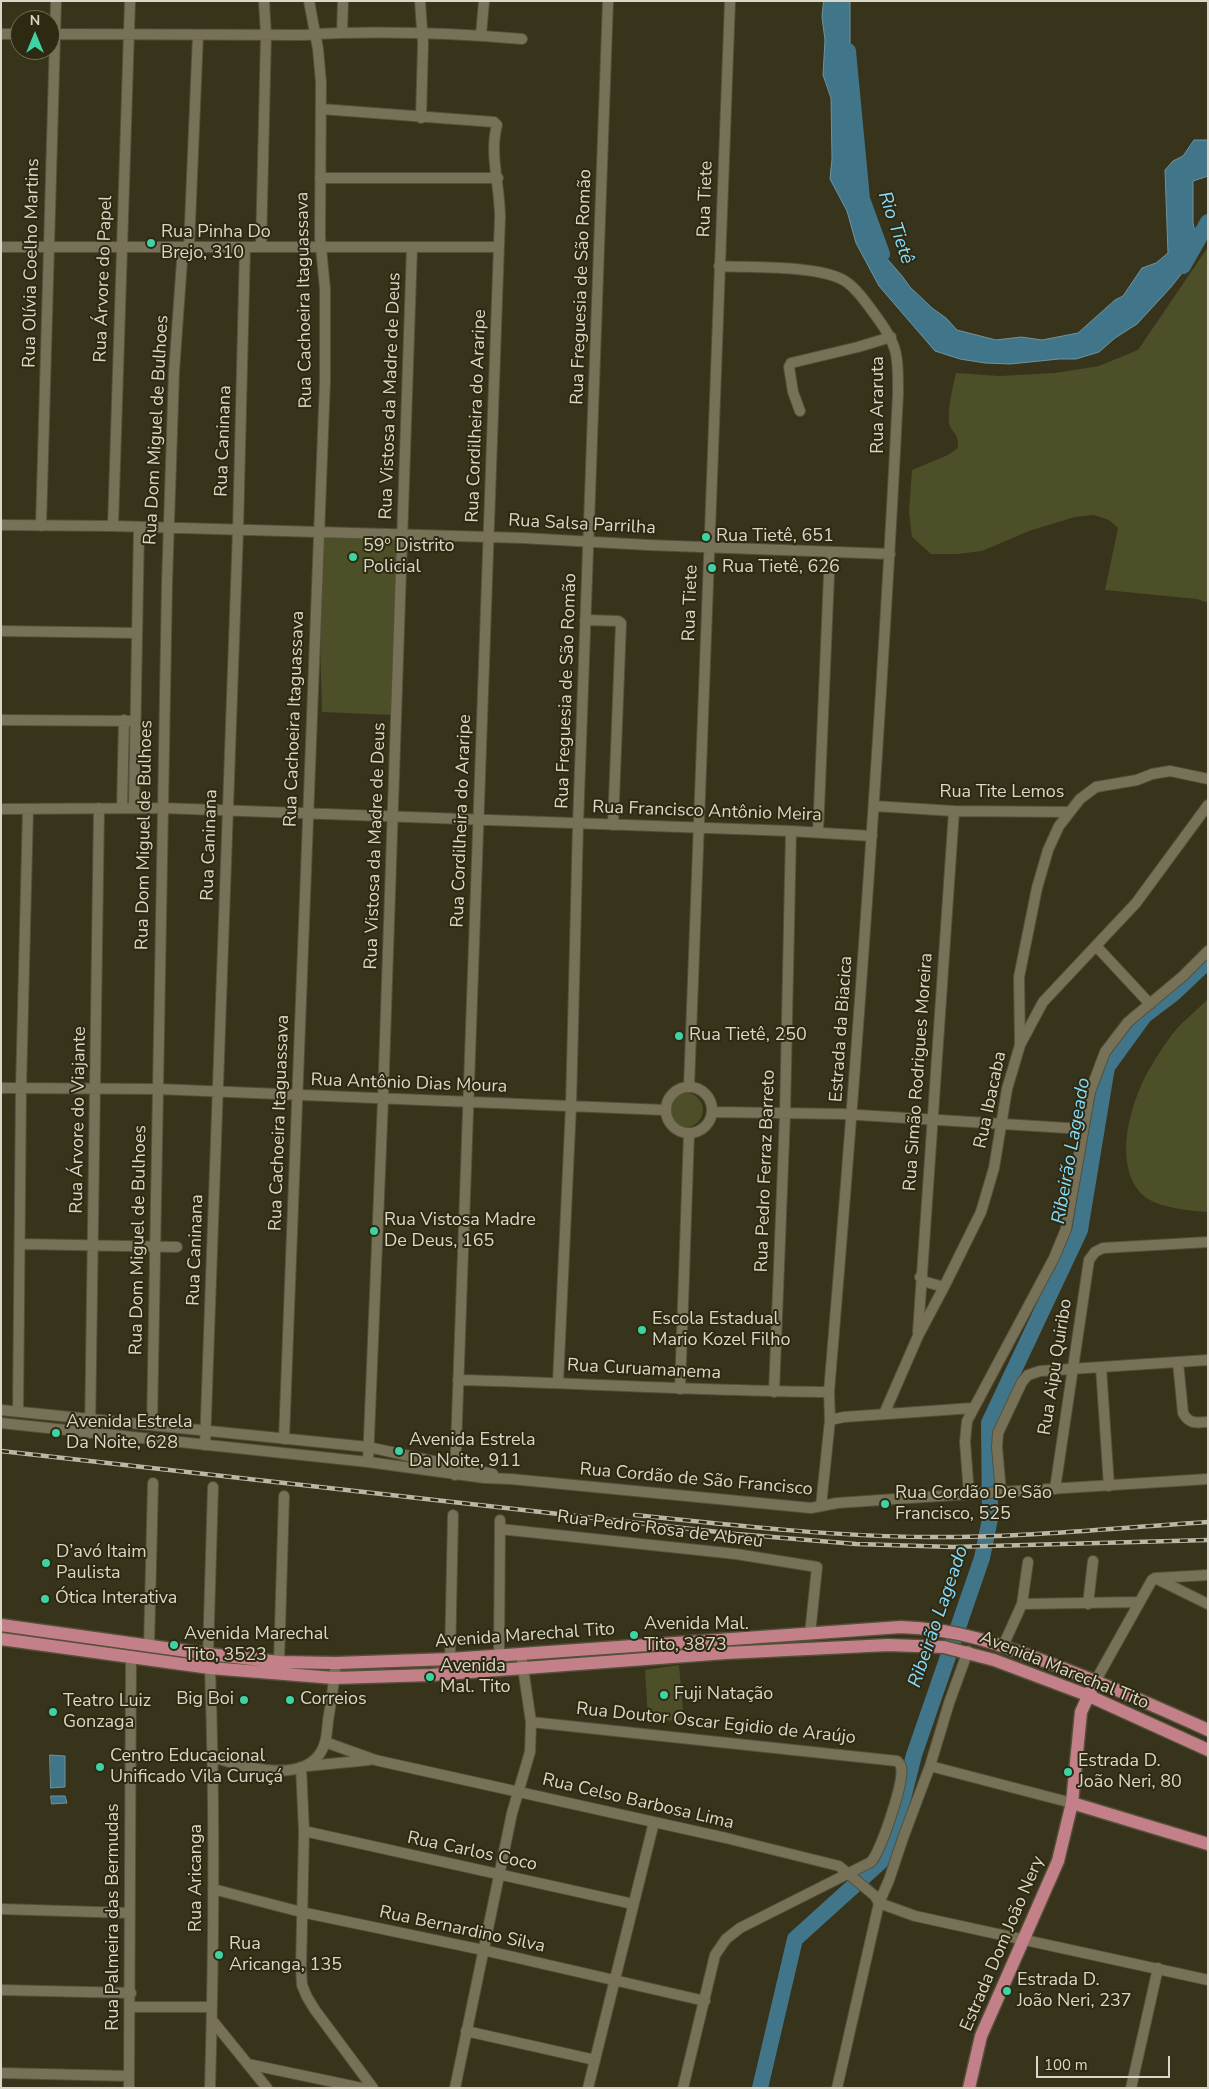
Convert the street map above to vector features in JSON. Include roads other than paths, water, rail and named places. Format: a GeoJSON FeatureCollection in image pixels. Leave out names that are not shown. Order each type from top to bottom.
{"type":"FeatureCollection","features":[{"type":"Feature","properties":{"kind":"main road","name":"Avenida Marechal Tito"},"geometry":{"type":"LineString","coordinates":[[1,1624],[208,1654],[279,1662],[336,1663],[450,1659],[900,1627],[950,1631],[967,1634],[1003,1646],[1096,1680],[1208,1730]]}},
{"type":"Feature","properties":{"kind":"main road","name":"Avenida Marechal Tito"},"geometry":{"type":"LineString","coordinates":[[1,1639],[210,1668],[334,1678],[523,1669],[726,1653],[888,1645],[944,1647],[964,1651],[1087,1695],[1208,1750]]}},
{"type":"Feature","properties":{"kind":"main road","name":"Estrada Dom João Nery"},"geometry":{"type":"LineString","coordinates":[[969,2088],[981,2036],[1022,1940],[1049,1886],[1058,1861],[1072,1803],[1078,1728],[1087,1695],[1096,1680]]}},
{"type":"Feature","properties":{"kind":"main road"},"geometry":{"type":"LineString","coordinates":[[1072,1803],[1208,1844]]}},
{"type":"Feature","properties":{"kind":"street","name":"Rua Árvore do Papel"},"geometry":{"type":"LineString","coordinates":[[113,526],[130,1]]}},
{"type":"Feature","properties":{"kind":"street"},"geometry":{"type":"LineString","coordinates":[[261,247],[266,35],[264,1]]}},
{"type":"Feature","properties":{"kind":"street","name":"Rua Cachoeira Itaguassava"},"geometry":{"type":"LineString","coordinates":[[284,1439],[319,532],[325,310],[320,246],[320,66],[309,1]]}},
{"type":"Feature","properties":{"kind":"street"},"geometry":{"type":"LineString","coordinates":[[342,32],[343,1]]}},
{"type":"Feature","properties":{"kind":"street"},"geometry":{"type":"LineString","coordinates":[[321,109],[421,118],[423,44],[420,1]]}},
{"type":"Feature","properties":{"kind":"street"},"geometry":{"type":"LineString","coordinates":[[481,35],[484,1]]}},
{"type":"Feature","properties":{"kind":"street","name":"Rua Freguesia de São Romão"},"geometry":{"type":"LineString","coordinates":[[558,1382],[571,1106],[578,824],[608,1]]}},
{"type":"Feature","properties":{"kind":"street","name":"Rua Tiete"},"geometry":{"type":"LineString","coordinates":[[689,1087],[730,1]]}},
{"type":"Feature","properties":{"kind":"street"},"geometry":{"type":"LineString","coordinates":[[60,34],[266,35],[342,32],[421,32],[522,39]]}},
{"type":"Feature","properties":{"kind":"street","name":"Rua Dom Miguel de Bulhoes"},"geometry":{"type":"LineString","coordinates":[[152,1425],[162,808],[169,527],[175,364],[186,247],[198,34]]}},
{"type":"Feature","properties":{"kind":"street","name":"Rua Olívia Coelho Martins"},"geometry":{"type":"LineString","coordinates":[[41,526],[52,60]]}},
{"type":"Feature","properties":{"kind":"street","name":"Rua Cordilheira do Araripe"},"geometry":{"type":"LineString","coordinates":[[421,118],[497,124],[494,146],[500,199],[456,1470]]}},
{"type":"Feature","properties":{"kind":"street"},"geometry":{"type":"LineString","coordinates":[[320,178],[498,178]]}},
{"type":"Feature","properties":{"kind":"street"},"geometry":{"type":"LineString","coordinates":[[1,247],[498,247]]}},
{"type":"Feature","properties":{"kind":"street","name":"Rua Caninana"},"geometry":{"type":"LineString","coordinates":[[205,1445],[238,530],[245,247]]}},
{"type":"Feature","properties":{"kind":"street","name":"Rua Vistosa da Madre de Deus"},"geometry":{"type":"LineString","coordinates":[[368,1462],[383,1099],[412,247]]}},
{"type":"Feature","properties":{"kind":"street","name":"Rua Araruta"},"geometry":{"type":"LineString","coordinates":[[719,266],[802,270],[834,276],[846,281],[858,292],[891,337],[896,349],[898,372],[890,554]]}},
{"type":"Feature","properties":{"kind":"street"},"geometry":{"type":"LineString","coordinates":[[800,412],[792,392],[789,367],[791,363],[858,348],[891,337]]}},
{"type":"Feature","properties":{"kind":"street","name":"Rua Salsa Parrilha"},"geometry":{"type":"LineString","coordinates":[[1,525],[139,526],[489,537],[890,554]]}},
{"type":"Feature","properties":{"kind":"street"},"geometry":{"type":"LineString","coordinates":[[134,807],[139,526]]}},
{"type":"Feature","properties":{"kind":"street"},"geometry":{"type":"LineString","coordinates":[[818,832],[830,552]]}},
{"type":"Feature","properties":{"kind":"street","name":"Estrada da Biacica"},"geometry":{"type":"LineString","coordinates":[[822,1506],[830,1420],[830,1392],[872,836],[890,554]]}},
{"type":"Feature","properties":{"kind":"street"},"geometry":{"type":"LineString","coordinates":[[585,620],[618,621],[621,623],[613,825]]}},
{"type":"Feature","properties":{"kind":"street"},"geometry":{"type":"LineString","coordinates":[[1,631],[137,633]]}},
{"type":"Feature","properties":{"kind":"street"},"geometry":{"type":"LineString","coordinates":[[1,720],[136,720]]}},
{"type":"Feature","properties":{"kind":"street"},"geometry":{"type":"LineString","coordinates":[[122,808],[124,720]]}},
{"type":"Feature","properties":{"kind":"street","name":"Rua Tite Lemos"},"geometry":{"type":"LineString","coordinates":[[874,806],[954,811],[1070,812],[1088,792],[1096,787],[1136,780],[1152,774],[1170,771],[1208,779]]}},
{"type":"Feature","properties":{"kind":"street","name":"Rua Ibacaba"},"geometry":{"type":"LineString","coordinates":[[884,1414],[918,1336],[981,1212],[992,1177],[1007,1089],[1020,1045],[1043,1002],[1136,904],[1208,805]]}},
{"type":"Feature","properties":{"kind":"street","name":"Rua Francisco Antônio Meira"},"geometry":{"type":"LineString","coordinates":[[1,809],[134,807],[818,832],[872,836]]}},
{"type":"Feature","properties":{"kind":"street","name":"Rua Árvore do Viajante"},"geometry":{"type":"LineString","coordinates":[[90,1433],[99,808]]}},
{"type":"Feature","properties":{"kind":"street"},"geometry":{"type":"LineString","coordinates":[[18,1411],[21,1088],[28,809]]}},
{"type":"Feature","properties":{"kind":"street","name":"Rua Simão Rodrigues Moreira"},"geometry":{"type":"LineString","coordinates":[[918,1336],[920,1277],[933,1120],[954,811]]}},
{"type":"Feature","properties":{"kind":"street"},"geometry":{"type":"LineString","coordinates":[[1020,1045],[1018,976],[1037,888],[1054,835],[1070,812]]}},
{"type":"Feature","properties":{"kind":"street","name":"Rua Pedro Ferraz Barreto"},"geometry":{"type":"LineString","coordinates":[[774,1392],[785,1114],[791,831]]}},
{"type":"Feature","properties":{"kind":"street"},"geometry":{"type":"LineString","coordinates":[[1097,947],[1150,1004]]}},
{"type":"Feature","properties":{"kind":"street"},"geometry":{"type":"LineString","coordinates":[[972,1493],[966,1430],[967,1421],[1054,1258],[1066,1228],[1090,1092],[1105,1052],[1128,1022],[1208,951]]}},
{"type":"Feature","properties":{"kind":"street"},"geometry":{"type":"LineString","coordinates":[[1019,1014],[1034,1019]]}},
{"type":"Feature","properties":{"kind":"street","name":"Rua Antônio Dias Moura"},"geometry":{"type":"LineString","coordinates":[[1,1088],[95,1087],[158,1089],[665,1110]]}},
{"type":"Feature","properties":{"kind":"street"},"geometry":{"type":"LineString","coordinates":[[689,1087],[697,1088],[708,1097],[712,1112],[702,1129],[689,1133],[675,1129],[670,1123],[665,1110],[670,1096],[682,1088],[689,1087]]}},
{"type":"Feature","properties":{"kind":"street"},"geometry":{"type":"LineString","coordinates":[[712,1112],[852,1114],[933,1120],[1001,1122],[1083,1129]]}},
{"type":"Feature","properties":{"kind":"street"},"geometry":{"type":"LineString","coordinates":[[680,1389],[689,1133]]}},
{"type":"Feature","properties":{"kind":"street","name":"Rua Aipu Quiribo"},"geometry":{"type":"LineString","coordinates":[[1054,1489],[1089,1260],[1095,1252],[1103,1248],[1208,1242]]}},
{"type":"Feature","properties":{"kind":"street"},"geometry":{"type":"LineString","coordinates":[[20,1244],[177,1247]]}},
{"type":"Feature","properties":{"kind":"street"},"geometry":{"type":"LineString","coordinates":[[920,1277],[944,1287]]}},
{"type":"Feature","properties":{"kind":"street"},"geometry":{"type":"LineString","coordinates":[[997,1492],[998,1433],[1022,1382],[1028,1375],[1040,1371],[1208,1360]]}},
{"type":"Feature","properties":{"kind":"street"},"geometry":{"type":"LineString","coordinates":[[1178,1362],[1183,1413],[1187,1421],[1193,1423],[1208,1422]]}},
{"type":"Feature","properties":{"kind":"street"},"geometry":{"type":"LineString","coordinates":[[1101,1367],[1109,1486]]}},
{"type":"Feature","properties":{"kind":"street","name":"Rua Curuamanema"},"geometry":{"type":"LineString","coordinates":[[458,1380],[558,1382],[680,1389],[830,1392]]}},
{"type":"Feature","properties":{"kind":"street"},"geometry":{"type":"LineString","coordinates":[[830,1420],[973,1408]]}},
{"type":"Feature","properties":{"kind":"street"},"geometry":{"type":"LineString","coordinates":[[1,1410],[206,1432],[368,1446],[456,1470]]}},
{"type":"Feature","properties":{"kind":"street"},"geometry":{"type":"LineString","coordinates":[[1,1423],[456,1470]]}},
{"type":"Feature","properties":{"kind":"street","name":"Rua Cordão de São Francisco"},"geometry":{"type":"LineString","coordinates":[[456,1470],[511,1479],[811,1508],[837,1503],[972,1493],[1208,1479]]}},
{"type":"Feature","properties":{"kind":"street"},"geometry":{"type":"LineString","coordinates":[[149,1646],[152,1483]]}},
{"type":"Feature","properties":{"kind":"street"},"geometry":{"type":"LineString","coordinates":[[208,1654],[212,1487]]}},
{"type":"Feature","properties":{"kind":"street"},"geometry":{"type":"LineString","coordinates":[[279,1662],[284,1496]]}},
{"type":"Feature","properties":{"kind":"street"},"geometry":{"type":"LineString","coordinates":[[450,1659],[453,1515]]}},
{"type":"Feature","properties":{"kind":"street","name":"Rua Pedro Rosa de Abreu"},"geometry":{"type":"LineString","coordinates":[[499,1655],[500,1524],[745,1555],[817,1567],[810,1634]]}},
{"type":"Feature","properties":{"kind":"street"},"geometry":{"type":"LineString","coordinates":[[1088,1604],[1093,1561]]}},
{"type":"Feature","properties":{"kind":"street"},"geometry":{"type":"LineString","coordinates":[[1003,1646],[1022,1604],[1028,1562]]}},
{"type":"Feature","properties":{"kind":"street"},"geometry":{"type":"LineString","coordinates":[[1155,1578],[1208,1574]]}},
{"type":"Feature","properties":{"kind":"street"},"geometry":{"type":"LineString","coordinates":[[1096,1680],[1138,1602],[1155,1578]]}},
{"type":"Feature","properties":{"kind":"street"},"geometry":{"type":"LineString","coordinates":[[1155,1578],[1208,1604]]}},
{"type":"Feature","properties":{"kind":"street"},"geometry":{"type":"LineString","coordinates":[[1022,1604],[1138,1602]]}},
{"type":"Feature","properties":{"kind":"street"},"geometry":{"type":"LineString","coordinates":[[836,2088],[877,1899],[889,1880],[930,1766],[964,1651]]}},
{"type":"Feature","properties":{"kind":"street"},"geometry":{"type":"LineString","coordinates":[[455,2088],[518,1792],[530,1752],[531,1722],[522,1654]]}},
{"type":"Feature","properties":{"kind":"street","name":"Rua Palmeira das Bermudas"},"geometry":{"type":"LineString","coordinates":[[129,2088],[131,2007],[131,1656]]}},
{"type":"Feature","properties":{"kind":"street"},"geometry":{"type":"LineString","coordinates":[[336,1663],[325,1742],[318,1757],[304,1766],[301,1912],[302,1985],[306,1997],[373,2088]]}},
{"type":"Feature","properties":{"kind":"street","name":"Rua Aricanga"},"geometry":{"type":"LineString","coordinates":[[210,1668],[213,1757],[210,2088]]}},
{"type":"Feature","properties":{"kind":"street","name":"Rua Doutor Oscar Egidio de Araújo"},"geometry":{"type":"LineString","coordinates":[[531,1722],[897,1761],[901,1767],[900,1781],[887,1827],[875,1857],[866,1866],[849,1872]]}},
{"type":"Feature","properties":{"kind":"street","name":"Rua Celso Barbosa Lima"},"geometry":{"type":"LineString","coordinates":[[325,1742],[375,1760],[654,1822],[839,1866],[849,1872],[877,1899]]}},
{"type":"Feature","properties":{"kind":"street","name":"Rua Celso Barbosa Lima"},"geometry":{"type":"LineString","coordinates":[[213,1757],[254,1769],[286,1771],[304,1766],[375,1760]]}},
{"type":"Feature","properties":{"kind":"street"},"geometry":{"type":"LineString","coordinates":[[930,1766],[1072,1803]]}},
{"type":"Feature","properties":{"kind":"street"},"geometry":{"type":"LineString","coordinates":[[588,2088],[654,1822]]}},
{"type":"Feature","properties":{"kind":"street","name":"Rua Carlos Coco"},"geometry":{"type":"LineString","coordinates":[[304,1831],[633,1904]]}},
{"type":"Feature","properties":{"kind":"street"},"geometry":{"type":"LineString","coordinates":[[683,2088],[715,1955],[726,1939],[758,1918],[849,1872]]}},
{"type":"Feature","properties":{"kind":"street","name":"Rua Bernardino Silva"},"geometry":{"type":"LineString","coordinates":[[213,1888],[301,1912],[483,1950],[704,2001]]}},
{"type":"Feature","properties":{"kind":"street"},"geometry":{"type":"LineString","coordinates":[[877,1899],[915,1916],[1208,1980]]}},
{"type":"Feature","properties":{"kind":"street"},"geometry":{"type":"LineString","coordinates":[[1,1909],[130,1913]]}},
{"type":"Feature","properties":{"kind":"street"},"geometry":{"type":"LineString","coordinates":[[1131,2088],[1158,1968]]}},
{"type":"Feature","properties":{"kind":"street"},"geometry":{"type":"LineString","coordinates":[[1,1990],[131,1993]]}},
{"type":"Feature","properties":{"kind":"street"},"geometry":{"type":"LineString","coordinates":[[131,2007],[212,2007]]}},
{"type":"Feature","properties":{"kind":"street"},"geometry":{"type":"LineString","coordinates":[[212,2020],[267,2088]]}},
{"type":"Feature","properties":{"kind":"street"},"geometry":{"type":"LineString","coordinates":[[466,2031],[595,2060]]}},
{"type":"Feature","properties":{"kind":"street"},"geometry":{"type":"LineString","coordinates":[[248,2064],[362,2088]]}},
{"type":"Feature","properties":{"kind":"street"},"geometry":{"type":"LineString","coordinates":[[1,2073],[129,2076]]}},
{"type":"Feature","properties":{"kind":"water","name":"Rio Tietê"},"geometry":{"type":"Polygon","coordinates":[[[824,1],[850,1],[850,62],[848,82],[852,111],[849,132],[852,170],[862,215],[877,238],[882,253],[910,287],[957,330],[996,340],[1021,337],[1042,340],[1078,333],[1115,300],[1123,296],[1142,268],[1156,263],[1168,253],[1165,170],[1173,161],[1183,156],[1194,140],[1208,140],[1208,176],[1193,181],[1193,223],[1197,241],[1190,263],[1137,324],[1115,338],[1099,352],[1076,359],[1010,364],[960,359],[935,351],[879,286],[856,243],[847,211],[830,179],[832,159],[831,98],[823,75],[825,40],[822,17],[824,1]]]}},
{"type":"Feature","properties":{"kind":"water"},"geometry":{"type":"Polygon","coordinates":[[[50,1755],[65,1756],[65,1787],[51,1788],[50,1755]]]}},
{"type":"Feature","properties":{"kind":"water"},"geometry":{"type":"Polygon","coordinates":[[[51,1796],[65,1796],[67,1803],[52,1804],[51,1796]]]}},
{"type":"Feature","properties":{"kind":"waterway","name":"Rio Tietê"},"geometry":{"type":"LineString","coordinates":[[848,51],[862,199],[882,254]]}},
{"type":"Feature","properties":{"kind":"waterway","name":"Rio Tietê"},"geometry":{"type":"LineString","coordinates":[[1183,266],[1208,222]]}},
{"type":"Feature","properties":{"kind":"waterway","name":"Ribeirão Lageado"},"geometry":{"type":"LineString","coordinates":[[760,2088],[795,1939],[889,1854],[914,1755],[982,1558],[990,1519],[989,1423],[1080,1230],[1107,1067],[1144,1016],[1173,994],[1208,961]]}},
{"type":"Feature","properties":{"kind":"railway"},"geometry":{"type":"LineString","coordinates":[[1,1451],[736,1534],[856,1544],[953,1547],[1208,1540]]}},
{"type":"Feature","properties":{"kind":"railway"},"geometry":{"type":"LineString","coordinates":[[635,1515],[816,1532],[925,1537],[1031,1534],[1208,1522]]}},
{"type":"Feature","properties":{"kind":"place","name":"Rua Pinha Do Brejo, 310"},"geometry":{"type":"Point","coordinates":[151,243]}},
{"type":"Feature","properties":{"kind":"place","name":"Rua Tietê, 651"},"geometry":{"type":"Point","coordinates":[706,537]}},
{"type":"Feature","properties":{"kind":"place","name":"59º Distrito Policial"},"geometry":{"type":"Point","coordinates":[353,557]}},
{"type":"Feature","properties":{"kind":"place","name":"Rua Tietê, 626"},"geometry":{"type":"Point","coordinates":[712,568]}},
{"type":"Feature","properties":{"kind":"place","name":"Rua Tietê, 250"},"geometry":{"type":"Point","coordinates":[679,1036]}},
{"type":"Feature","properties":{"kind":"place","name":"Rua Vistosa Madre De Deus, 165"},"geometry":{"type":"Point","coordinates":[374,1231]}},
{"type":"Feature","properties":{"kind":"place","name":"Escola Estadual Mario Kozel Filho"},"geometry":{"type":"Point","coordinates":[642,1330]}},
{"type":"Feature","properties":{"kind":"place","name":"Avenida Estrela Da Noite, 628"},"geometry":{"type":"Point","coordinates":[56,1433]}},
{"type":"Feature","properties":{"kind":"place","name":"Avenida Estrela Da Noite, 911"},"geometry":{"type":"Point","coordinates":[399,1451]}},
{"type":"Feature","properties":{"kind":"place","name":"Rua Cordão De São Francisco, 525"},"geometry":{"type":"Point","coordinates":[885,1504]}},
{"type":"Feature","properties":{"kind":"place","name":"D’avó Itaim Paulista"},"geometry":{"type":"Point","coordinates":[46,1563]}},
{"type":"Feature","properties":{"kind":"place","name":"Ótica Interativa"},"geometry":{"type":"Point","coordinates":[45,1599]}},
{"type":"Feature","properties":{"kind":"place","name":"Avenida Mal. Tito, 3873"},"geometry":{"type":"Point","coordinates":[634,1635]}},
{"type":"Feature","properties":{"kind":"place","name":"Avenida Marechal Tito, 3523"},"geometry":{"type":"Point","coordinates":[174,1645]}},
{"type":"Feature","properties":{"kind":"place","name":"Avenida Mal. Tito"},"geometry":{"type":"Point","coordinates":[430,1677]}},
{"type":"Feature","properties":{"kind":"place","name":"Fuji Natação"},"geometry":{"type":"Point","coordinates":[664,1695]}},
{"type":"Feature","properties":{"kind":"place","name":"Big Boi"},"geometry":{"type":"Point","coordinates":[244,1700]}},
{"type":"Feature","properties":{"kind":"place","name":"Correios"},"geometry":{"type":"Point","coordinates":[290,1700]}},
{"type":"Feature","properties":{"kind":"place","name":"Teatro Luiz Gonzaga"},"geometry":{"type":"Point","coordinates":[53,1712]}},
{"type":"Feature","properties":{"kind":"place","name":"Centro Educacional Unificado Vila Curuçá"},"geometry":{"type":"Point","coordinates":[100,1767]}},
{"type":"Feature","properties":{"kind":"place","name":"Estrada D. João Neri, 80"},"geometry":{"type":"Point","coordinates":[1068,1772]}},
{"type":"Feature","properties":{"kind":"place","name":"Rua Aricanga, 135"},"geometry":{"type":"Point","coordinates":[219,1955]}},
{"type":"Feature","properties":{"kind":"place","name":"Estrada D. João Neri, 237"},"geometry":{"type":"Point","coordinates":[1007,1991]}}]}
